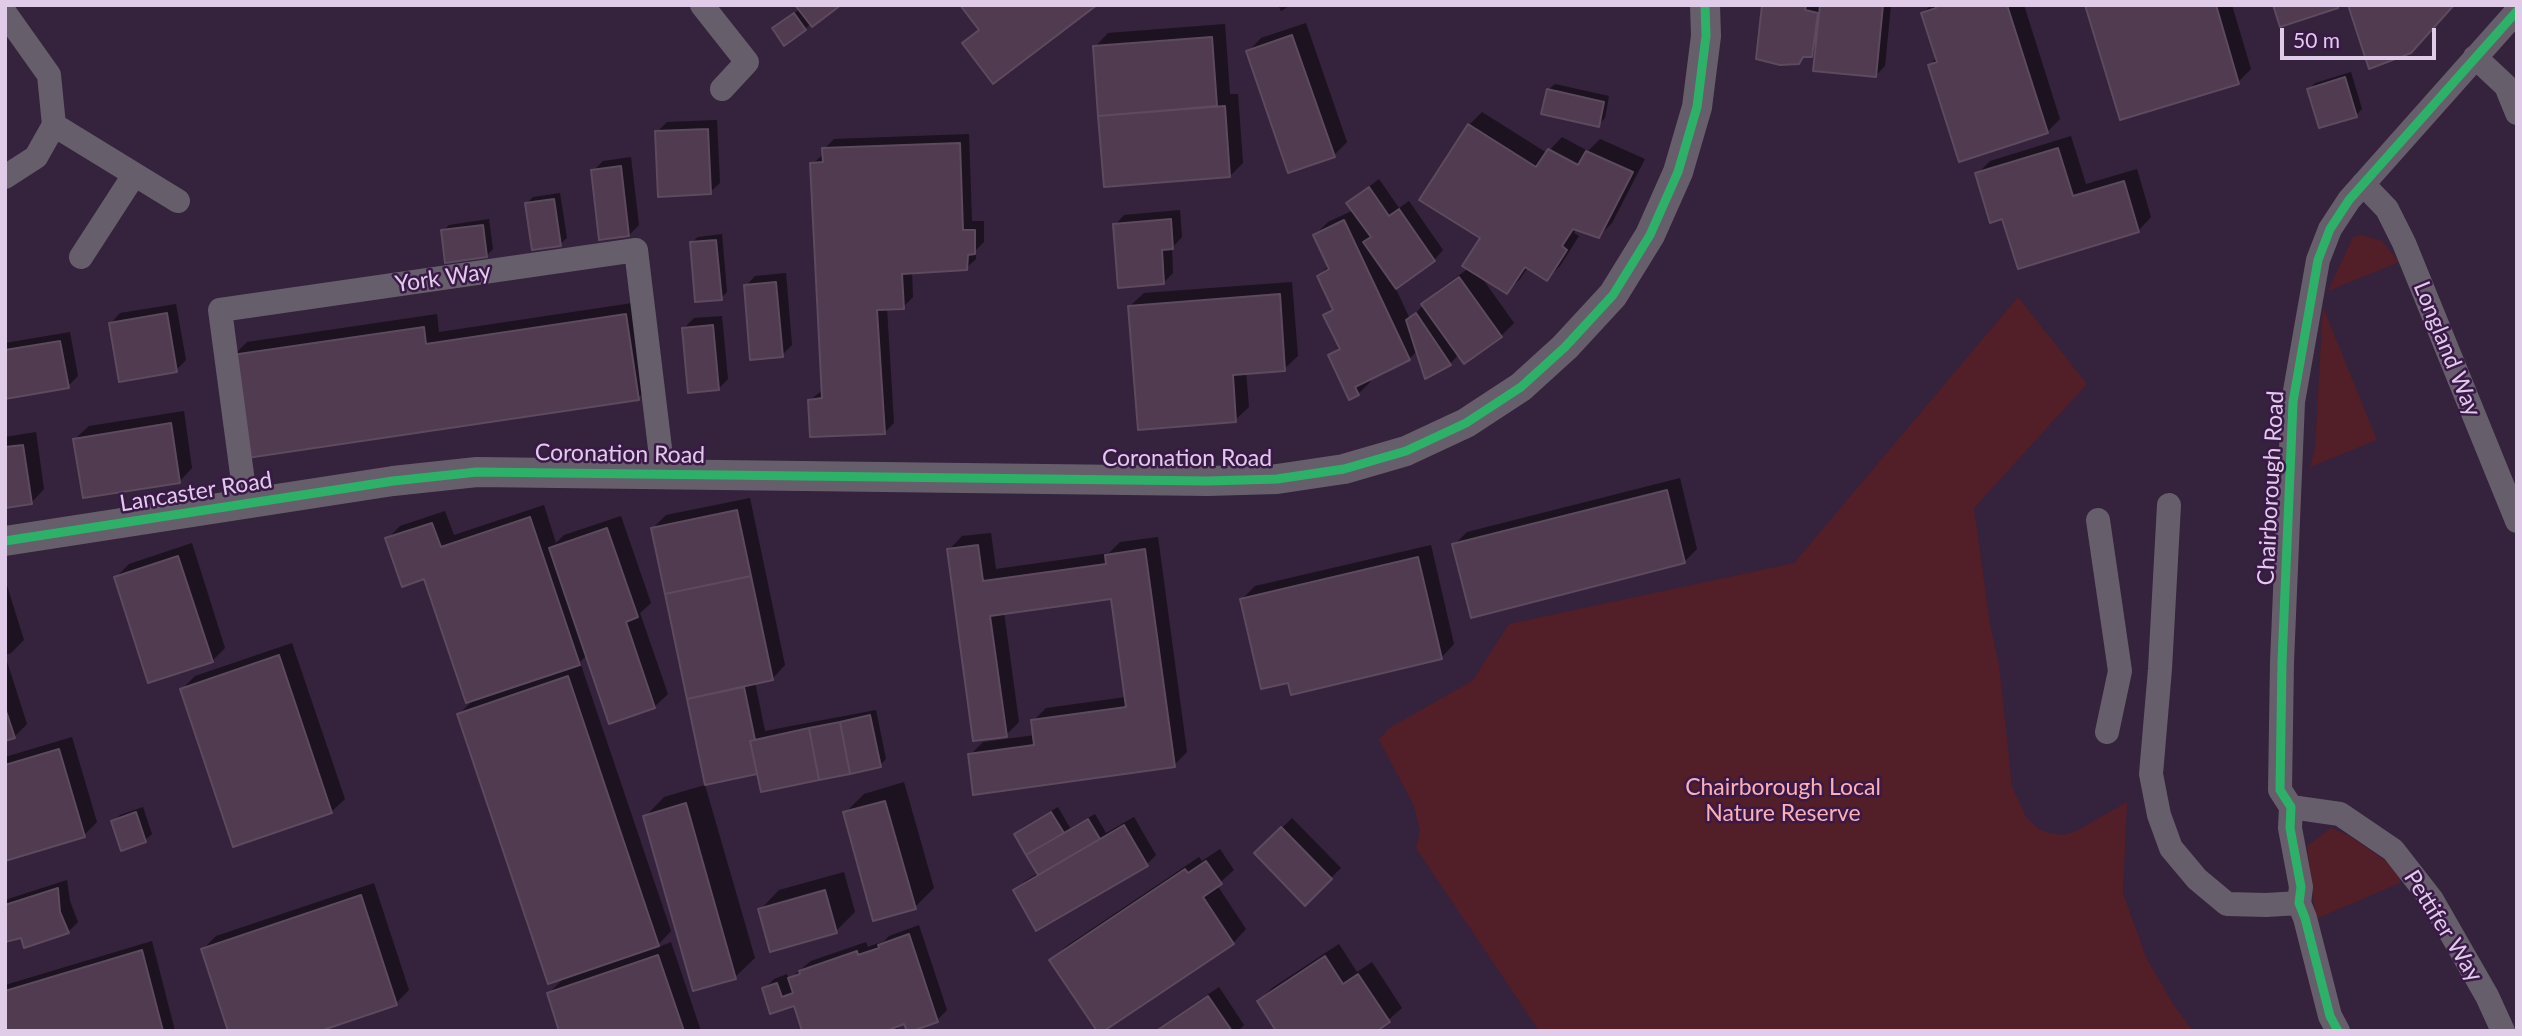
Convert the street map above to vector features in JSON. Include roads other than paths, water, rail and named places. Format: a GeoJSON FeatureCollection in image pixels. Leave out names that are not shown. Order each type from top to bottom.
{"type":"FeatureCollection","features":[{"type":"Feature","properties":{"kind":"street"},"geometry":{"type":"LineString","coordinates":[[702,5],[747,62],[722,89]]}},
{"type":"Feature","properties":{"kind":"street","name":"Coronation Road"},"geometry":{"type":"LineString","coordinates":[[393,481],[477,472],[1208,481],[1277,479],[1344,470],[1406,451],[1466,423],[1521,387],[1564,347],[1613,295],[1650,235],[1678,172],[1697,107],[1706,36],[1705,5]]}},
{"type":"Feature","properties":{"kind":"street","name":"Chairborough Road"},"geometry":{"type":"LineString","coordinates":[[2337,1031],[2330,1016],[2299,903],[2301,887],[2290,828],[2291,807],[2280,790],[2281,662],[2293,402],[2318,260],[2330,229],[2363,184],[2517,11]]}},
{"type":"Feature","properties":{"kind":"street"},"geometry":{"type":"LineString","coordinates":[[5,13],[49,75],[54,125],[36,157],[5,177]]}},
{"type":"Feature","properties":{"kind":"street"},"geometry":{"type":"LineString","coordinates":[[2475,57],[2506,86],[2517,113]]}},
{"type":"Feature","properties":{"kind":"street"},"geometry":{"type":"LineString","coordinates":[[54,125],[177,201]]}},
{"type":"Feature","properties":{"kind":"street"},"geometry":{"type":"LineString","coordinates":[[81,257],[134,175]]}},
{"type":"Feature","properties":{"kind":"street","name":"Longland Way"},"geometry":{"type":"LineString","coordinates":[[2363,184],[2387,209],[2404,243],[2517,521]]}},
{"type":"Feature","properties":{"kind":"street","name":"York Way"},"geometry":{"type":"LineString","coordinates":[[246,504],[220,310],[636,250],[663,473]]}},
{"type":"Feature","properties":{"kind":"street","name":"Lancaster Road"},"geometry":{"type":"LineString","coordinates":[[5,541],[393,481]]}},
{"type":"Feature","properties":{"kind":"street"},"geometry":{"type":"LineString","coordinates":[[2169,505],[2151,774],[2160,815],[2171,848],[2197,879],[2227,904],[2299,903]]}},
{"type":"Feature","properties":{"kind":"street"},"geometry":{"type":"LineString","coordinates":[[2098,520],[2120,671],[2107,732]]}},
{"type":"Feature","properties":{"kind":"street"},"geometry":{"type":"LineString","coordinates":[[2120,671],[2160,669]]}},
{"type":"Feature","properties":{"kind":"street","name":"Pettifer Way"},"geometry":{"type":"LineString","coordinates":[[2291,807],[2340,814],[2393,850],[2432,900],[2487,996],[2502,1031]]}},
{"type":"Feature","properties":{"kind":"park label","name":"Chairborough Local Nature Reserve"},"geometry":{"type":"Point","coordinates":[1783,801]}}]}
